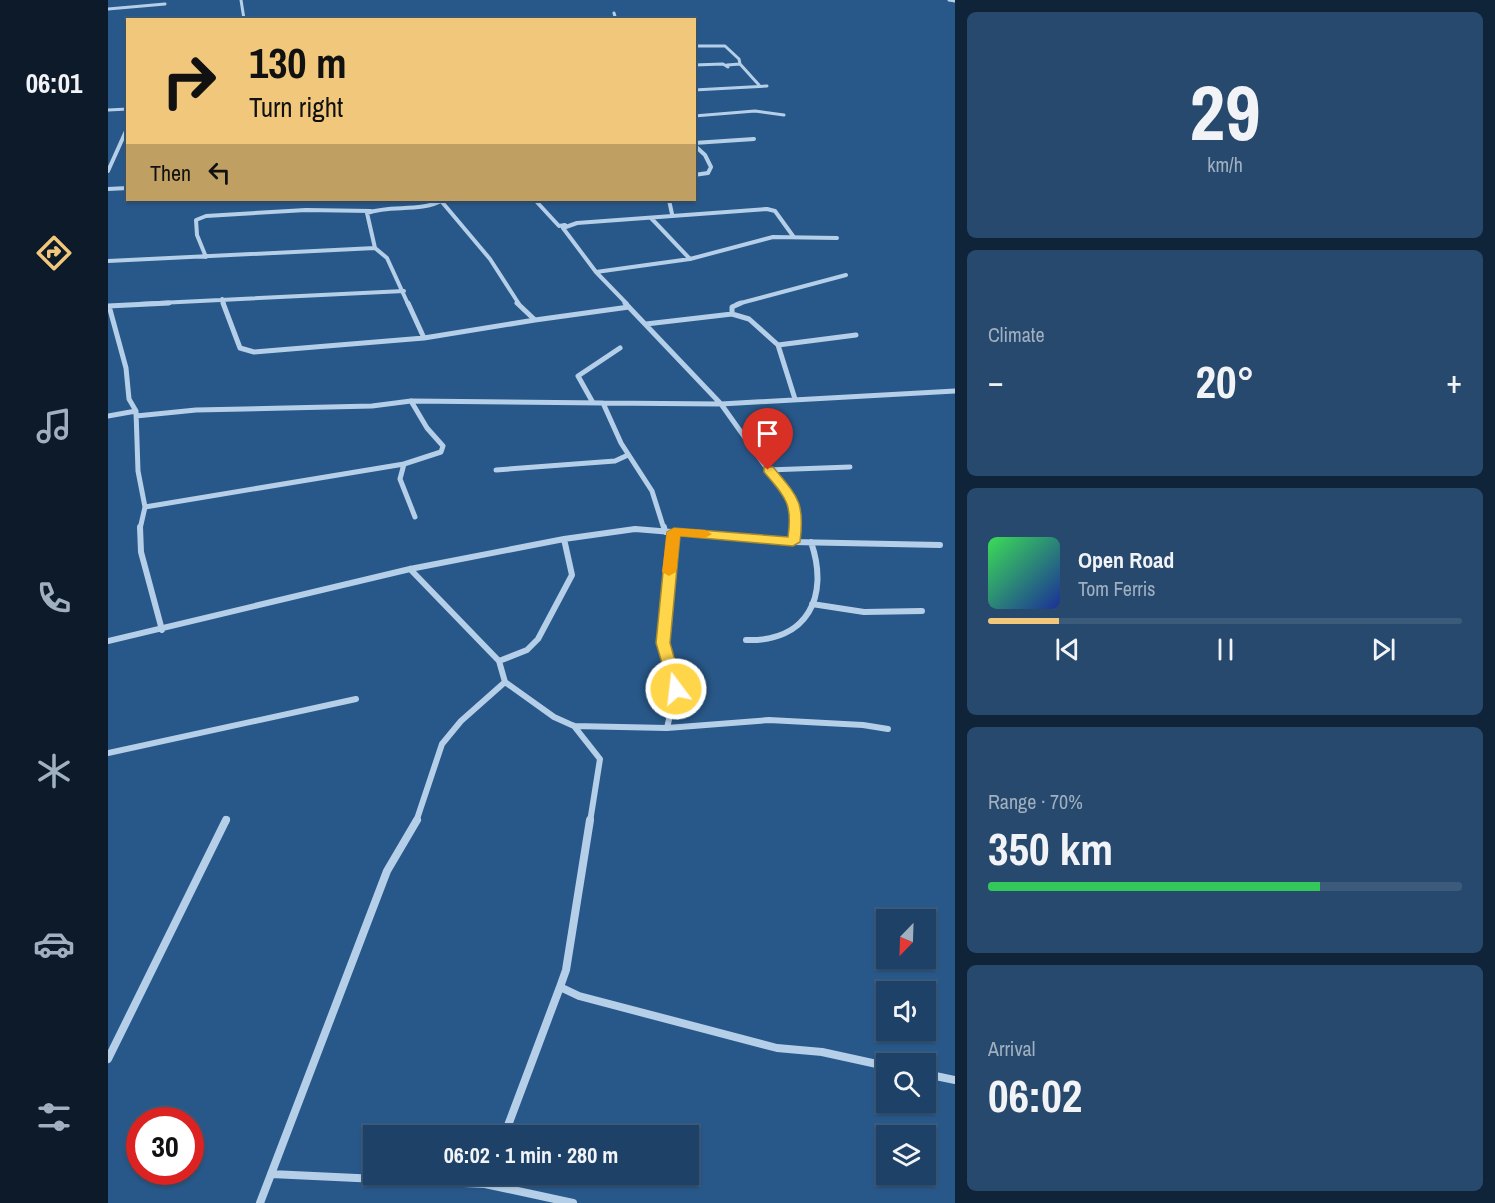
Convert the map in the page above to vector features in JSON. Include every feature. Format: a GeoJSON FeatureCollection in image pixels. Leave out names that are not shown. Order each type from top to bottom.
{"type":"FeatureCollection","features":[{"type":"Feature","properties":{"kind":"street"},"geometry":{"type":"LineString","coordinates":[[241,0],[244,18]]}},
{"type":"Feature","properties":{"kind":"street"},"geometry":{"type":"LineString","coordinates":[[949,0],[955,1]]}},
{"type":"Feature","properties":{"kind":"street"},"geometry":{"type":"LineString","coordinates":[[110,8],[165,2],[167,10]]}},
{"type":"Feature","properties":{"kind":"street"},"geometry":{"type":"LineString","coordinates":[[108,3],[112,15]]}},
{"type":"Feature","properties":{"kind":"street"},"geometry":{"type":"LineString","coordinates":[[614,13],[615,18]]}},
{"type":"Feature","properties":{"kind":"street"},"geometry":{"type":"LineString","coordinates":[[696,46],[725,46],[739,59],[740,64],[759,86]]}},
{"type":"Feature","properties":{"kind":"street"},"geometry":{"type":"LineString","coordinates":[[696,65],[728,67],[740,64]]}},
{"type":"Feature","properties":{"kind":"street"},"geometry":{"type":"LineString","coordinates":[[696,90],[767,86]]}},
{"type":"Feature","properties":{"kind":"street"},"geometry":{"type":"LineString","coordinates":[[696,116],[755,111],[784,116]]}},
{"type":"Feature","properties":{"kind":"street"},"geometry":{"type":"LineString","coordinates":[[108,171],[119,154],[126,132]]}},
{"type":"Feature","properties":{"kind":"street"},"geometry":{"type":"LineString","coordinates":[[696,144],[754,139]]}},
{"type":"Feature","properties":{"kind":"street"},"geometry":{"type":"LineString","coordinates":[[696,146],[705,155],[711,167],[708,173],[696,175]]}},
{"type":"Feature","properties":{"kind":"street"},"geometry":{"type":"LineString","coordinates":[[108,189],[126,188]]}},
{"type":"Feature","properties":{"kind":"street"},"geometry":{"type":"LineString","coordinates":[[206,257],[197,235],[196,220],[206,216],[306,210],[371,211],[422,207],[443,201],[441,204],[456,217],[468,235],[490,259],[513,299],[536,320]]}},
{"type":"Feature","properties":{"kind":"street"},"geometry":{"type":"LineString","coordinates":[[536,201],[559,226],[672,214],[770,209],[775,211],[793,236]]}},
{"type":"Feature","properties":{"kind":"street"},"geometry":{"type":"LineString","coordinates":[[669,201],[672,214]]}},
{"type":"Feature","properties":{"kind":"street"},"geometry":{"type":"LineString","coordinates":[[371,211],[366,215],[375,248],[387,258],[404,291],[423,338]]}},
{"type":"Feature","properties":{"kind":"street"},"geometry":{"type":"LineString","coordinates":[[651,218],[690,259]]}},
{"type":"Feature","properties":{"kind":"street"},"geometry":{"type":"LineString","coordinates":[[565,225],[564,232],[584,253],[596,272],[721,404],[768,470],[792,498],[796,520],[793,542]]}},
{"type":"Feature","properties":{"kind":"street"},"geometry":{"type":"LineString","coordinates":[[596,272],[690,259],[726,251],[739,244],[793,236],[837,238]]}},
{"type":"Feature","properties":{"kind":"street"},"geometry":{"type":"LineString","coordinates":[[108,261],[375,248]]}},
{"type":"Feature","properties":{"kind":"street"},"geometry":{"type":"LineString","coordinates":[[732,314],[732,307],[736,303],[846,274]]}},
{"type":"Feature","properties":{"kind":"street"},"geometry":{"type":"LineString","coordinates":[[162,630],[141,552],[140,524],[145,507],[138,471],[136,413],[129,399],[126,368],[109,306],[404,291]]}},
{"type":"Feature","properties":{"kind":"street"},"geometry":{"type":"LineString","coordinates":[[222,299],[240,348],[246,351],[281,351],[423,338],[629,307]]}},
{"type":"Feature","properties":{"kind":"street"},"geometry":{"type":"LineString","coordinates":[[646,324],[732,314],[750,319],[778,345],[795,399]]}},
{"type":"Feature","properties":{"kind":"street"},"geometry":{"type":"LineString","coordinates":[[778,345],[856,335]]}},
{"type":"Feature","properties":{"kind":"street"},"geometry":{"type":"LineString","coordinates":[[592,401],[578,376],[620,348]]}},
{"type":"Feature","properties":{"kind":"street"},"geometry":{"type":"LineString","coordinates":[[108,416],[196,410],[234,411],[271,407],[372,406],[411,401],[721,404],[955,391]]}},
{"type":"Feature","properties":{"kind":"street"},"geometry":{"type":"LineString","coordinates":[[145,507],[404,464],[441,452],[443,446],[427,428],[411,401]]}},
{"type":"Feature","properties":{"kind":"street"},"geometry":{"type":"LineString","coordinates":[[603,404],[628,455],[638,465],[654,495],[665,532]]}},
{"type":"Feature","properties":{"kind":"street"},"geometry":{"type":"LineString","coordinates":[[496,470],[615,461],[628,455]]}},
{"type":"Feature","properties":{"kind":"street"},"geometry":{"type":"LineString","coordinates":[[404,464],[400,479],[415,517]]}},
{"type":"Feature","properties":{"kind":"street"},"geometry":{"type":"LineString","coordinates":[[768,470],[850,467]]}},
{"type":"Feature","properties":{"kind":"street"},"geometry":{"type":"LineString","coordinates":[[108,641],[162,630],[410,569],[492,555],[564,539],[635,529],[793,542],[940,545]]}},
{"type":"Feature","properties":{"kind":"street"},"geometry":{"type":"LineString","coordinates":[[667,728],[676,689],[663,643],[674,532]]}},
{"type":"Feature","properties":{"kind":"street"},"geometry":{"type":"LineString","coordinates":[[499,661],[527,650],[538,639],[554,610],[572,575],[564,539]]}},
{"type":"Feature","properties":{"kind":"street"},"geometry":{"type":"LineString","coordinates":[[746,640],[772,640],[798,628],[818,590],[819,572],[816,554],[810,542]]}},
{"type":"Feature","properties":{"kind":"street"},"geometry":{"type":"LineString","coordinates":[[410,569],[499,661],[505,682],[554,717],[574,726],[667,728],[769,720],[888,729]]}},
{"type":"Feature","properties":{"kind":"street"},"geometry":{"type":"LineString","coordinates":[[812,604],[835,610],[864,612],[922,611]]}},
{"type":"Feature","properties":{"kind":"street"},"geometry":{"type":"LineString","coordinates":[[260,1203],[387,871],[419,816],[442,744],[461,721],[505,682]]}},
{"type":"Feature","properties":{"kind":"street"},"geometry":{"type":"LineString","coordinates":[[108,753],[356,699]]}},
{"type":"Feature","properties":{"kind":"street"},"geometry":{"type":"LineString","coordinates":[[508,1125],[566,970],[586,856],[600,759],[574,726]]}},
{"type":"Feature","properties":{"kind":"street"},"geometry":{"type":"LineString","coordinates":[[108,1059],[227,819]]}},
{"type":"Feature","properties":{"kind":"street"},"geometry":{"type":"LineString","coordinates":[[560,987],[579,996],[777,1048],[822,1052],[876,1064]]}},
{"type":"Feature","properties":{"kind":"street"},"geometry":{"type":"LineString","coordinates":[[936,1076],[955,1080]]}},
{"type":"Feature","properties":{"kind":"street"},"geometry":{"type":"LineString","coordinates":[[271,1174],[363,1176]]}},
{"type":"Feature","properties":{"kind":"street"},"geometry":{"type":"LineString","coordinates":[[508,1185],[573,1203]]}},
{"type":"Feature","properties":{"kind":"slow traffic"},"geometry":{"type":"LineString","coordinates":[[669,572],[674,532],[705,534]]}},
{"type":"Feature","properties":{"kind":"route"},"geometry":{"type":"LineString","coordinates":[[676,689],[663,643],[674,532],[793,542],[796,520],[792,498],[781,482],[768,470]]}}]}
